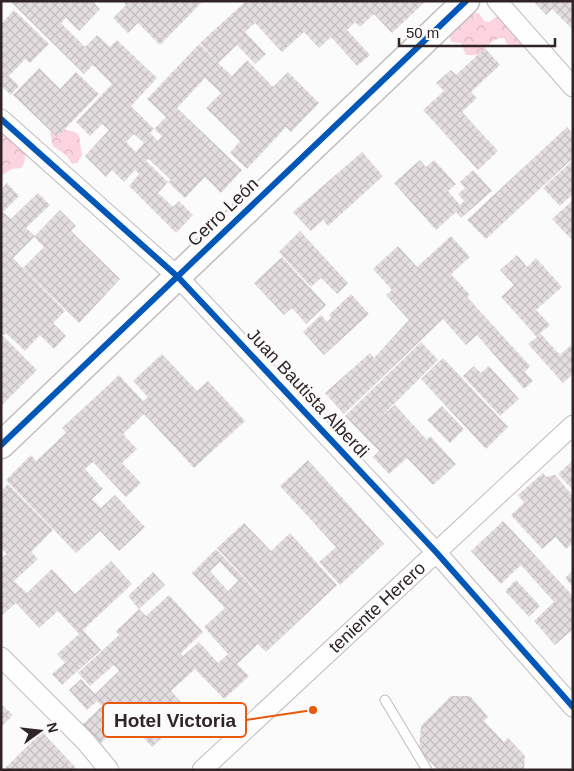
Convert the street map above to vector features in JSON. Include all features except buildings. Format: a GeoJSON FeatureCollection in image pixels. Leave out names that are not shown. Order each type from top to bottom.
{"type":"FeatureCollection","features":[{"type":"Feature","properties":{"kind":"street","name":"Cerro León"},"geometry":{"type":"LineString","coordinates":[[1,445],[466,1]]}},
{"type":"Feature","properties":{"kind":"street"},"geometry":{"type":"LineString","coordinates":[[497,1],[573,87]]}},
{"type":"Feature","properties":{"kind":"street","name":"Juan Bautista Alberdi"},"geometry":{"type":"LineString","coordinates":[[1,119],[178,277],[436,552],[573,707]]}},
{"type":"Feature","properties":{"kind":"street","name":"teniente Herero"},"geometry":{"type":"LineString","coordinates":[[202,770],[573,425]]}},
{"type":"Feature","properties":{"kind":"street"},"geometry":{"type":"LineString","coordinates":[[1,657],[86,742],[110,770]]}},
{"type":"Feature","properties":{"kind":"lane"},"geometry":{"type":"LineString","coordinates":[[385,700],[427,770]]}},
{"type":"Feature","properties":{"kind":"green space"},"geometry":{"type":"Polygon","coordinates":[[[479,13],[484,21],[489,22],[496,17],[505,18],[523,41],[521,46],[511,46],[504,38],[500,38],[496,39],[479,55],[466,55],[461,43],[452,42],[448,35],[465,15],[479,13]]]}},
{"type":"Feature","properties":{"kind":"green space"},"geometry":{"type":"Polygon","coordinates":[[[62,129],[79,135],[82,155],[77,163],[72,164],[67,156],[53,146],[50,133],[54,130],[62,129]]]}},
{"type":"Feature","properties":{"kind":"green space"},"geometry":{"type":"Polygon","coordinates":[[[5,132],[26,151],[24,164],[21,168],[12,169],[1,176],[1,133],[5,132]]]}},
{"type":"Feature","properties":{"kind":"cycle path"},"geometry":{"type":"LineString","coordinates":[[1,445],[466,1]]}},
{"type":"Feature","properties":{"kind":"cycle path"},"geometry":{"type":"LineString","coordinates":[[1,119],[178,277],[436,552],[573,707]]}},
{"type":"Feature","properties":{"kind":"place","name":"Hotel Victoria"},"geometry":{"type":"Point","coordinates":[313,710]}}]}
